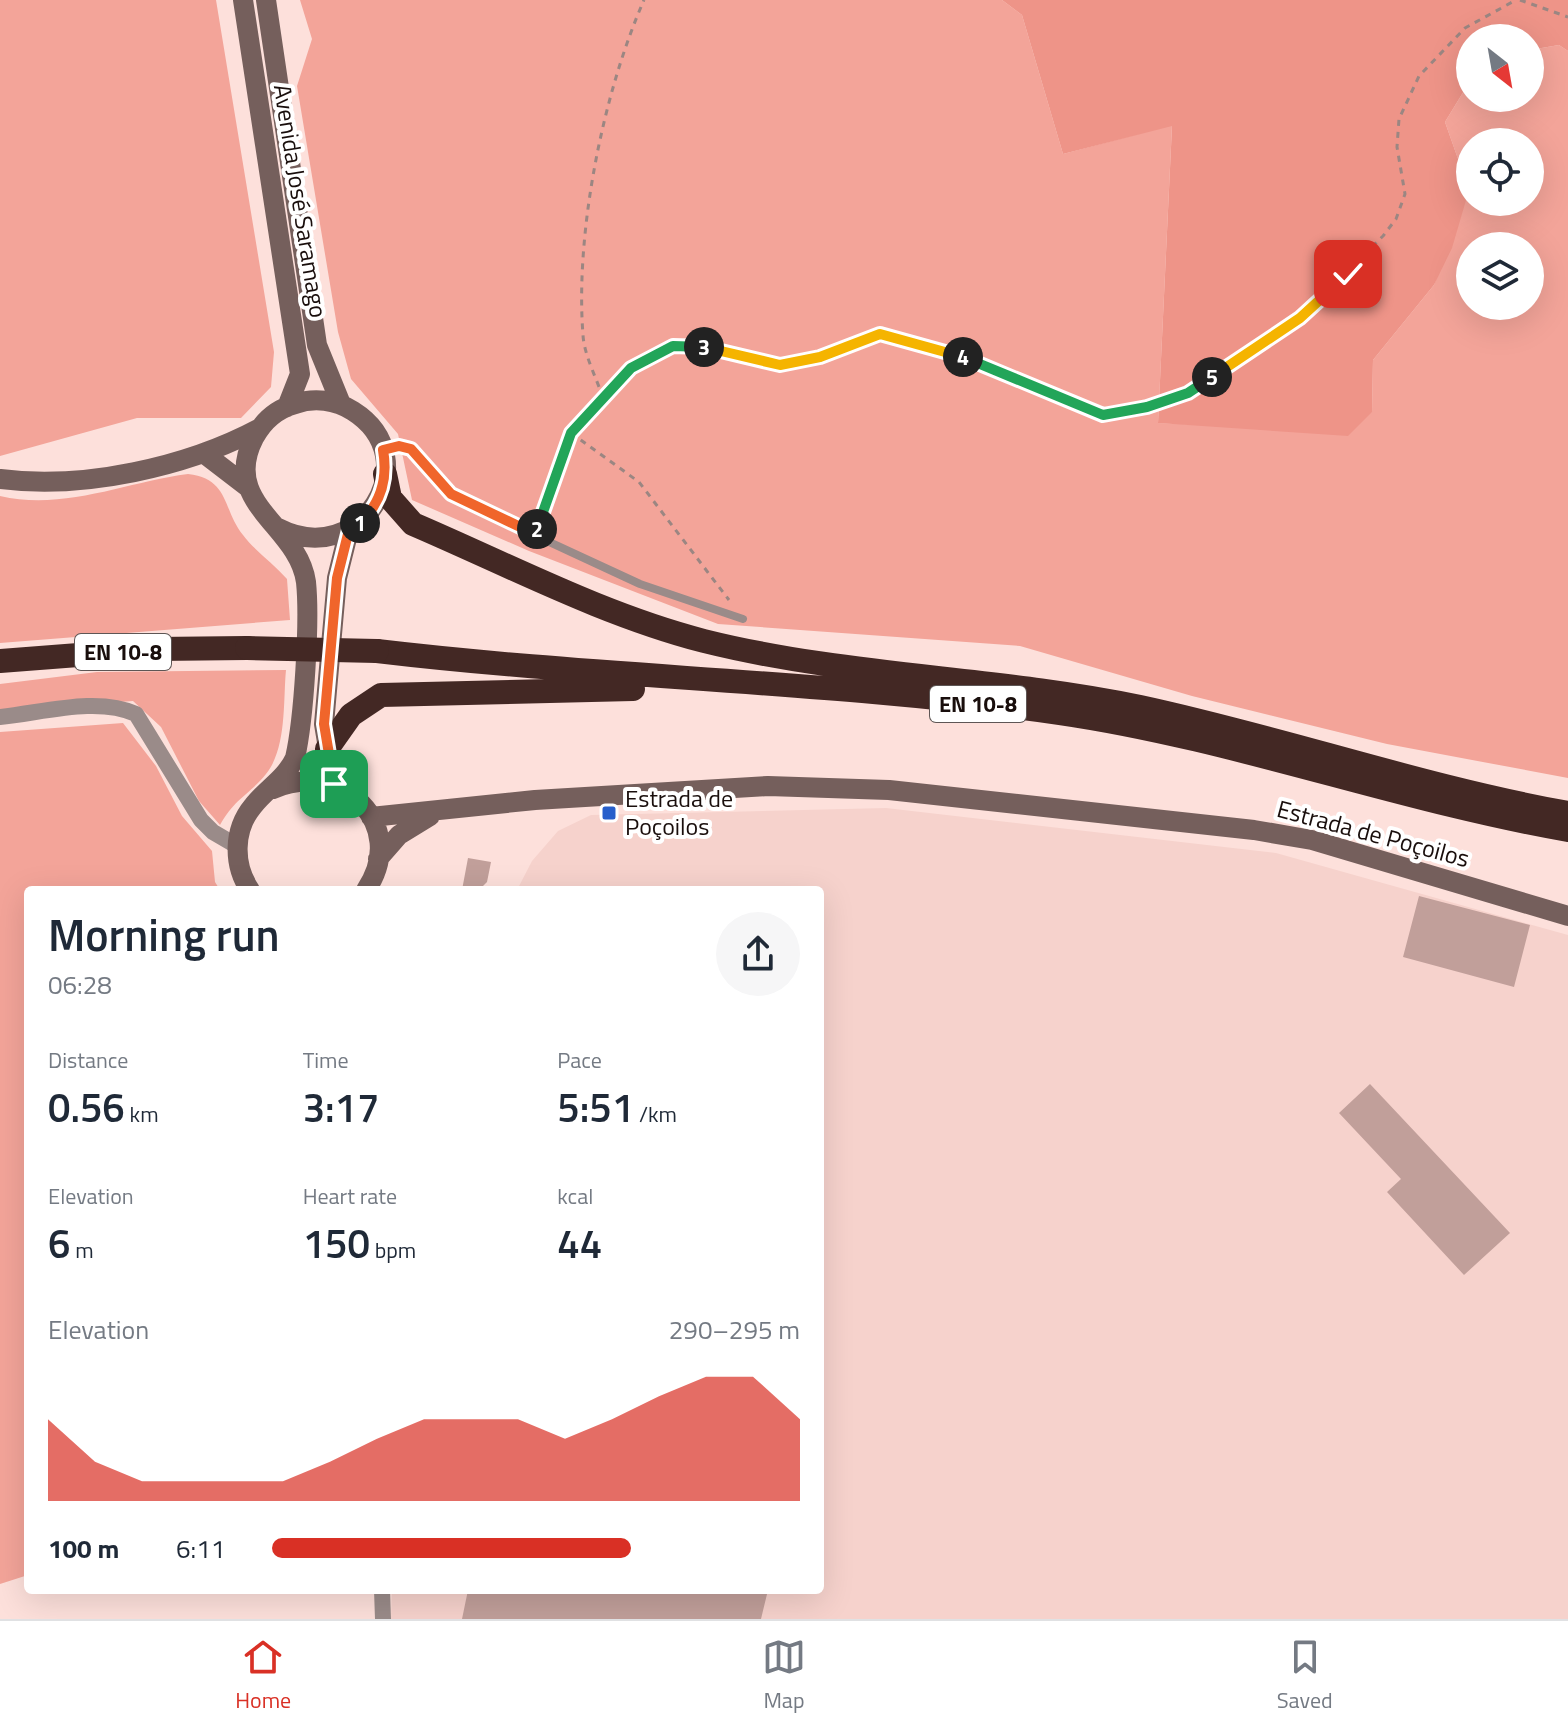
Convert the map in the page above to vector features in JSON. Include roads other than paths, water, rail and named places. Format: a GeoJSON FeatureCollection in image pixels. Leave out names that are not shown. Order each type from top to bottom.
{"type":"FeatureCollection","features":[{"type":"Feature","properties":{"kind":"highway"},"geometry":{"type":"LineString","coordinates":[[384,462],[390,498],[413,524],[648,625],[868,682]]}},
{"type":"Feature","properties":{"kind":"highway","name":"EN 10-8"},"geometry":{"type":"LineString","coordinates":[[0,661],[156,649],[523,653],[868,682],[1062,694],[1140,707],[1427,783],[1568,813]]}},
{"type":"Feature","properties":{"kind":"highway"},"geometry":{"type":"LineString","coordinates":[[327,749],[364,703],[381,695],[868,682]]}},
{"type":"Feature","properties":{"kind":"highway","name":"EN 10-8"},"geometry":{"type":"LineString","coordinates":[[868,682],[1167,733],[1456,809],[1568,830]]}},
{"type":"Feature","properties":{"kind":"main road","name":"Avenida José Saramago"},"geometry":{"type":"LineString","coordinates":[[243,0],[300,374],[287,407]]}},
{"type":"Feature","properties":{"kind":"main road","name":"Avenida José Saramago"},"geometry":{"type":"LineString","coordinates":[[266,0],[317,345],[341,404]]}},
{"type":"Feature","properties":{"kind":"main road"},"geometry":{"type":"LineString","coordinates":[[0,479],[64,481],[206,455],[260,428],[287,407],[314,400],[341,404],[371,427],[384,462],[374,506],[349,530],[313,539],[278,528]]}},
{"type":"Feature","properties":{"kind":"main road"},"geometry":{"type":"LineString","coordinates":[[249,488],[249,450],[260,428]]}},
{"type":"Feature","properties":{"kind":"main road"},"geometry":{"type":"LineString","coordinates":[[206,455],[249,488],[263,514],[278,528],[301,561],[307,605],[298,744],[289,771],[253,805],[241,824],[237,846],[239,867],[248,886]]}},
{"type":"Feature","properties":{"kind":"main road"},"geometry":{"type":"LineString","coordinates":[[334,784],[324,724],[337,578],[349,530]]}},
{"type":"Feature","properties":{"kind":"main road"},"geometry":{"type":"LineString","coordinates":[[270,790],[301,780],[334,784],[362,803],[371,817]]}},
{"type":"Feature","properties":{"kind":"main road","name":"Estrada de Poçoilos"},"geometry":{"type":"LineString","coordinates":[[369,886],[378,859],[378,838],[371,817],[444,808],[768,786],[889,790],[1254,830],[1312,840],[1568,916]]}},
{"type":"Feature","properties":{"kind":"main road","name":"Estrada de Poçoilos"},"geometry":{"type":"LineString","coordinates":[[378,859],[399,835],[444,808]]}},
{"type":"Feature","properties":{"kind":"street"},"geometry":{"type":"LineString","coordinates":[[0,717],[100,706],[122,707],[136,714],[201,820],[213,832],[237,846]]}},
{"type":"Feature","properties":{"kind":"street"},"geometry":{"type":"LineString","coordinates":[[382,1594],[383,1619]]}},
{"type":"Feature","properties":{"kind":"lane"},"geometry":{"type":"LineString","coordinates":[[384,462],[399,446],[411,449],[451,494],[640,584],[743,619]]}},
{"type":"Feature","properties":{"kind":"place","name":"Estrada de Poçoilos"},"geometry":{"type":"Point","coordinates":[609,813]}}]}
